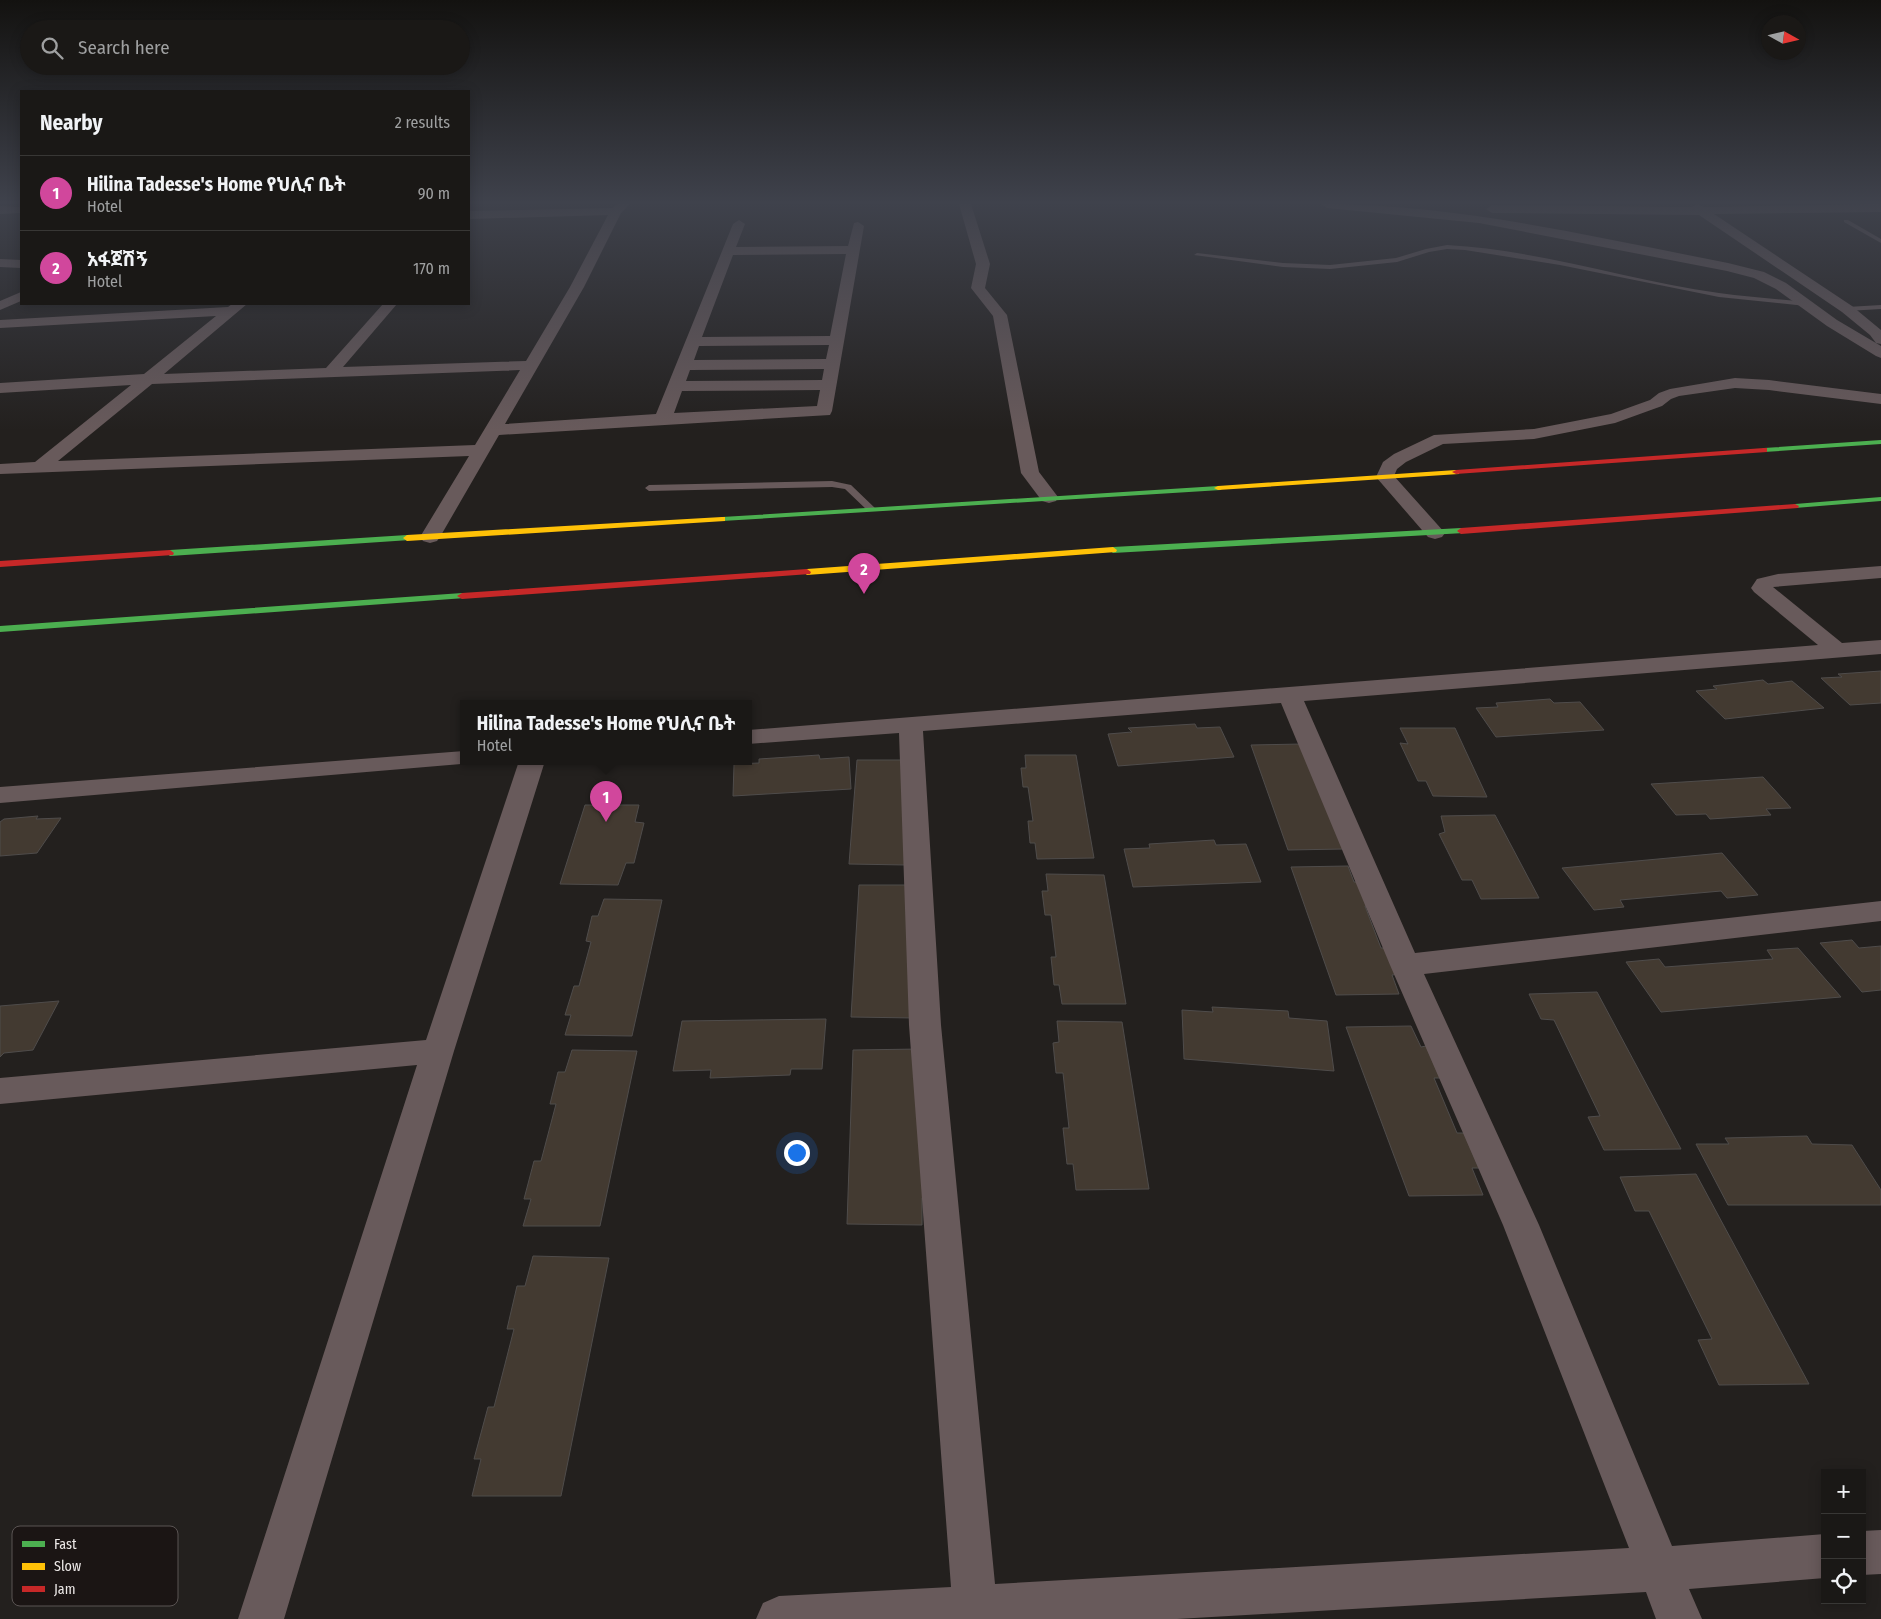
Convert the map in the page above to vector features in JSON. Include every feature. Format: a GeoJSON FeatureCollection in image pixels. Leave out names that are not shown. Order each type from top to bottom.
{"type":"FeatureCollection","features":[{"type":"Feature","properties":{"kind":"main road"},"geometry":{"type":"LineString","coordinates":[[0,564],[871,508],[1385,478],[1881,442]]}},
{"type":"Feature","properties":{"kind":"main road"},"geometry":{"type":"LineString","coordinates":[[0,629],[1114,550],[1435,533],[1673,517],[1881,500]]}},
{"type":"Feature","properties":{"kind":"street"},"geometry":{"type":"LineString","coordinates":[[430,537],[582,280]]}},
{"type":"Feature","properties":{"kind":"street"},"geometry":{"type":"LineString","coordinates":[[664,419],[717,280]]}},
{"type":"Feature","properties":{"kind":"street"},"geometry":{"type":"LineString","coordinates":[[493,430],[824,411],[848,280]]}},
{"type":"Feature","properties":{"kind":"street"},"geometry":{"type":"LineString","coordinates":[[980,280],[978,288],[1000,315],[1030,473],[1049,497]]}},
{"type":"Feature","properties":{"kind":"street"},"geometry":{"type":"LineString","coordinates":[[1768,280],[1781,286],[1881,354]]}},
{"type":"Feature","properties":{"kind":"street"},"geometry":{"type":"LineString","coordinates":[[1803,280],[1847,309],[1875,332],[1881,340]]}},
{"type":"Feature","properties":{"kind":"street"},"geometry":{"type":"LineString","coordinates":[[0,306],[20,296]]}},
{"type":"Feature","properties":{"kind":"street"},"geometry":{"type":"LineString","coordinates":[[330,373],[389,305]]}},
{"type":"Feature","properties":{"kind":"street"},"geometry":{"type":"LineString","coordinates":[[0,324],[236,308]]}},
{"type":"Feature","properties":{"kind":"street"},"geometry":{"type":"LineString","coordinates":[[42,466],[236,308]]}},
{"type":"Feature","properties":{"kind":"street"},"geometry":{"type":"LineString","coordinates":[[693,342],[837,340]]}},
{"type":"Feature","properties":{"kind":"street"},"geometry":{"type":"LineString","coordinates":[[685,364],[833,364]]}},
{"type":"Feature","properties":{"kind":"street"},"geometry":{"type":"LineString","coordinates":[[0,388],[148,380],[531,365]]}},
{"type":"Feature","properties":{"kind":"street"},"geometry":{"type":"LineString","coordinates":[[1435,533],[1385,478],[1389,466],[1400,458],[1440,439],[1506,437],[1543,432],[1615,418],[1656,403],[1665,396],[1676,392],[1735,383],[1769,384],[1881,399]]}},
{"type":"Feature","properties":{"kind":"street"},"geometry":{"type":"LineString","coordinates":[[676,386],[829,385]]}},
{"type":"Feature","properties":{"kind":"street"},"geometry":{"type":"LineString","coordinates":[[0,468],[481,450]]}},
{"type":"Feature","properties":{"kind":"street"},"geometry":{"type":"LineString","coordinates":[[1838,650],[1761,588],[1764,583],[1778,580],[1881,572]]}},
{"type":"Feature","properties":{"kind":"street"},"geometry":{"type":"LineString","coordinates":[[752,737],[1290,695],[1881,646]]}},
{"type":"Feature","properties":{"kind":"street"},"geometry":{"type":"LineString","coordinates":[[1290,695],[1405,965],[1521,1224],[1679,1619]]}},
{"type":"Feature","properties":{"kind":"street"},"geometry":{"type":"LineString","coordinates":[[911,725],[925,1025],[975,1608]]}},
{"type":"Feature","properties":{"kind":"street"},"geometry":{"type":"LineString","coordinates":[[0,795],[460,758]]}},
{"type":"Feature","properties":{"kind":"street"},"geometry":{"type":"LineString","coordinates":[[261,1619],[438,1051],[531,765]]}},
{"type":"Feature","properties":{"kind":"street"},"geometry":{"type":"LineString","coordinates":[[1405,965],[1881,911]]}},
{"type":"Feature","properties":{"kind":"street"},"geometry":{"type":"LineString","coordinates":[[0,1091],[438,1051]]}},
{"type":"Feature","properties":{"kind":"street"},"geometry":{"type":"LineString","coordinates":[[1866,1553],[1881,1552]]}},
{"type":"Feature","properties":{"kind":"street"},"geometry":{"type":"LineString","coordinates":[[779,1619],[1659,1569],[1821,1556]]}},
{"type":"Feature","properties":{"kind":"lane"},"geometry":{"type":"LineString","coordinates":[[1642,280],[1719,295],[1806,304]]}},
{"type":"Feature","properties":{"kind":"lane"},"geometry":{"type":"LineString","coordinates":[[1847,309],[1881,307]]}},
{"type":"Feature","properties":{"kind":"lane"},"geometry":{"type":"LineString","coordinates":[[649,488],[832,484],[848,486],[871,508]]}},
{"type":"Feature","properties":{"kind":"building"},"geometry":{"type":"Polygon","coordinates":[[[1881,671],[1881,703],[1850,705],[1821,678],[1842,677],[1838,674],[1881,671]]]}},
{"type":"Feature","properties":{"kind":"building"},"geometry":{"type":"Polygon","coordinates":[[[1763,680],[1768,684],[1792,681],[1824,708],[1725,719],[1696,691],[1717,689],[1713,686],[1763,680]]]}},
{"type":"Feature","properties":{"kind":"building"},"geometry":{"type":"Polygon","coordinates":[[[1550,699],[1554,703],[1580,702],[1604,730],[1496,737],[1476,708],[1498,707],[1496,703],[1550,699]]]}},
{"type":"Feature","properties":{"kind":"building"},"geometry":{"type":"Polygon","coordinates":[[[1195,724],[1197,728],[1220,727],[1234,757],[1118,766],[1108,734],[1132,732],[1128,728],[1195,724]]]}},
{"type":"Feature","properties":{"kind":"building"},"geometry":{"type":"Polygon","coordinates":[[[1400,728],[1455,728],[1487,797],[1433,796],[1426,781],[1418,781],[1400,743],[1408,744],[1400,728]]]}},
{"type":"Feature","properties":{"kind":"building"},"geometry":{"type":"Polygon","coordinates":[[[1302,744],[1344,849],[1288,850],[1251,745],[1302,744]]]}},
{"type":"Feature","properties":{"kind":"building"},"geometry":{"type":"Polygon","coordinates":[[[819,755],[820,759],[849,757],[851,789],[733,796],[734,765],[752,765],[752,763],[759,763],[759,759],[819,755]]]}},
{"type":"Feature","properties":{"kind":"building"},"geometry":{"type":"Polygon","coordinates":[[[1025,755],[1076,755],[1094,858],[1037,859],[1035,843],[1030,843],[1028,821],[1033,821],[1028,787],[1023,787],[1021,768],[1026,768],[1025,755]]]}},
{"type":"Feature","properties":{"kind":"building"},"geometry":{"type":"Polygon","coordinates":[[[857,760],[909,760],[906,865],[849,864],[857,760]]]}},
{"type":"Feature","properties":{"kind":"building"},"geometry":{"type":"Polygon","coordinates":[[[1763,777],[1791,808],[1766,809],[1771,815],[1710,819],[1706,814],[1676,815],[1651,784],[1763,777]]]}},
{"type":"Feature","properties":{"kind":"building"},"geometry":{"type":"Polygon","coordinates":[[[585,805],[639,805],[635,822],[644,823],[634,863],[626,863],[618,885],[560,884],[585,805]]]}},
{"type":"Feature","properties":{"kind":"building"},"geometry":{"type":"Polygon","coordinates":[[[1495,815],[1539,898],[1481,899],[1472,880],[1462,880],[1439,834],[1445,832],[1441,816],[1495,815]]]}},
{"type":"Feature","properties":{"kind":"building"},"geometry":{"type":"Polygon","coordinates":[[[38,816],[36,819],[61,818],[37,853],[0,856],[0,822],[4,819],[38,816]]]}},
{"type":"Feature","properties":{"kind":"building"},"geometry":{"type":"Polygon","coordinates":[[[1214,840],[1216,845],[1246,844],[1261,882],[1133,887],[1124,849],[1150,848],[1149,844],[1214,840]]]}},
{"type":"Feature","properties":{"kind":"building"},"geometry":{"type":"Polygon","coordinates":[[[1722,853],[1758,895],[1727,898],[1721,891],[1620,900],[1624,907],[1594,910],[1562,868],[1722,853]]]}},
{"type":"Feature","properties":{"kind":"building"},"geometry":{"type":"Polygon","coordinates":[[[1348,866],[1354,882],[1359,882],[1369,906],[1365,906],[1381,948],[1387,948],[1399,974],[1392,975],[1399,994],[1336,995],[1291,867],[1348,866]]]}},
{"type":"Feature","properties":{"kind":"building"},"geometry":{"type":"Polygon","coordinates":[[[1046,874],[1104,875],[1126,1004],[1062,1004],[1059,985],[1054,985],[1051,957],[1056,957],[1051,915],[1045,915],[1042,891],[1048,891],[1046,874]]]}},
{"type":"Feature","properties":{"kind":"building"},"geometry":{"type":"Polygon","coordinates":[[[859,885],[918,885],[915,1018],[851,1017],[859,885]]]}},
{"type":"Feature","properties":{"kind":"building"},"geometry":{"type":"Polygon","coordinates":[[[604,899],[662,900],[632,1036],[565,1035],[571,1015],[565,1015],[574,986],[579,986],[591,942],[586,941],[592,916],[598,916],[604,899]]]}},
{"type":"Feature","properties":{"kind":"building"},"geometry":{"type":"Polygon","coordinates":[[[1852,940],[1859,948],[1881,946],[1881,990],[1862,992],[1820,943],[1852,940]]]}},
{"type":"Feature","properties":{"kind":"building"},"geometry":{"type":"Polygon","coordinates":[[[1798,948],[1841,997],[1661,1012],[1626,962],[1659,959],[1665,967],[1773,959],[1767,950],[1798,948]]]}},
{"type":"Feature","properties":{"kind":"building"},"geometry":{"type":"Polygon","coordinates":[[[1597,992],[1681,1149],[1604,1150],[1588,1117],[1600,1116],[1554,1020],[1541,1019],[1529,994],[1597,992]]]}},
{"type":"Feature","properties":{"kind":"building"},"geometry":{"type":"Polygon","coordinates":[[[59,1001],[33,1050],[4,1053],[0,1057],[0,1006],[59,1001]]]}},
{"type":"Feature","properties":{"kind":"building"},"geometry":{"type":"Polygon","coordinates":[[[1212,1007],[1288,1011],[1289,1018],[1327,1021],[1334,1071],[1184,1059],[1182,1010],[1213,1012],[1212,1007]]]}},
{"type":"Feature","properties":{"kind":"building"},"geometry":{"type":"Polygon","coordinates":[[[826,1019],[822,1069],[791,1069],[790,1075],[710,1078],[711,1070],[673,1071],[682,1021],[826,1019]]]}},
{"type":"Feature","properties":{"kind":"building"},"geometry":{"type":"Polygon","coordinates":[[[1057,1021],[1122,1022],[1149,1189],[1076,1190],[1073,1164],[1067,1164],[1063,1128],[1069,1128],[1063,1073],[1056,1073],[1053,1043],[1059,1042],[1057,1021]]]}},
{"type":"Feature","properties":{"kind":"building"},"geometry":{"type":"Polygon","coordinates":[[[1411,1026],[1421,1047],[1426,1046],[1440,1078],[1434,1078],[1457,1133],[1464,1133],[1479,1168],[1472,1168],[1483,1195],[1409,1196],[1346,1027],[1411,1026]]]}},
{"type":"Feature","properties":{"kind":"building"},"geometry":{"type":"Polygon","coordinates":[[[920,1049],[929,1197],[922,1198],[922,1225],[847,1224],[853,1050],[920,1049]]]}},
{"type":"Feature","properties":{"kind":"building"},"geometry":{"type":"Polygon","coordinates":[[[572,1050],[637,1051],[600,1226],[523,1226],[531,1199],[524,1199],[534,1161],[541,1161],[556,1104],[550,1104],[558,1072],[565,1072],[572,1050]]]}},
{"type":"Feature","properties":{"kind":"building"},"geometry":{"type":"Polygon","coordinates":[[[1807,1136],[1812,1144],[1852,1145],[1881,1190],[1881,1205],[1728,1205],[1696,1144],[1729,1144],[1725,1138],[1807,1136]]]}},
{"type":"Feature","properties":{"kind":"building"},"geometry":{"type":"Polygon","coordinates":[[[1696,1174],[1809,1384],[1719,1385],[1698,1340],[1712,1339],[1649,1211],[1635,1211],[1620,1177],[1696,1174]]]}},
{"type":"Feature","properties":{"kind":"building"},"geometry":{"type":"Polygon","coordinates":[[[533,1256],[609,1258],[561,1496],[472,1496],[481,1459],[474,1459],[488,1407],[494,1407],[514,1329],[507,1329],[517,1286],[525,1286],[533,1256]]]}},
{"type":"Feature","properties":{"kind":"traffic: fast"},"geometry":{"type":"LineString","coordinates":[[1764,450],[1881,442]]}},
{"type":"Feature","properties":{"kind":"traffic: fast"},"geometry":{"type":"LineString","coordinates":[[722,519],[1218,488]]}},
{"type":"Feature","properties":{"kind":"traffic: fast"},"geometry":{"type":"LineString","coordinates":[[1795,506],[1881,499]]}},
{"type":"Feature","properties":{"kind":"traffic: fast"},"geometry":{"type":"LineString","coordinates":[[1113,550],[1461,531]]}},
{"type":"Feature","properties":{"kind":"traffic: fast"},"geometry":{"type":"LineString","coordinates":[[170,553],[407,538]]}},
{"type":"Feature","properties":{"kind":"traffic: fast"},"geometry":{"type":"LineString","coordinates":[[0,629],[462,596]]}},
{"type":"Feature","properties":{"kind":"traffic: slow"},"geometry":{"type":"LineString","coordinates":[[1218,488],[1456,472]]}},
{"type":"Feature","properties":{"kind":"traffic: slow"},"geometry":{"type":"LineString","coordinates":[[407,538],[722,519]]}},
{"type":"Feature","properties":{"kind":"traffic: slow"},"geometry":{"type":"LineString","coordinates":[[807,572],[1113,550]]}},
{"type":"Feature","properties":{"kind":"traffic: jam"},"geometry":{"type":"LineString","coordinates":[[1456,472],[1764,450]]}},
{"type":"Feature","properties":{"kind":"traffic: jam"},"geometry":{"type":"LineString","coordinates":[[1461,531],[1795,506]]}},
{"type":"Feature","properties":{"kind":"traffic: jam"},"geometry":{"type":"LineString","coordinates":[[0,564],[170,553]]}},
{"type":"Feature","properties":{"kind":"traffic: jam"},"geometry":{"type":"LineString","coordinates":[[462,596],[807,572]]}},
{"type":"Feature","properties":{"kind":"place","name":"አፋጀሽኝ"},"geometry":{"type":"Point","coordinates":[864,594]}},
{"type":"Feature","properties":{"kind":"place","name":"Hilina Tadesse's Home የህሊና ቤት"},"geometry":{"type":"Point","coordinates":[606,822]}}]}
